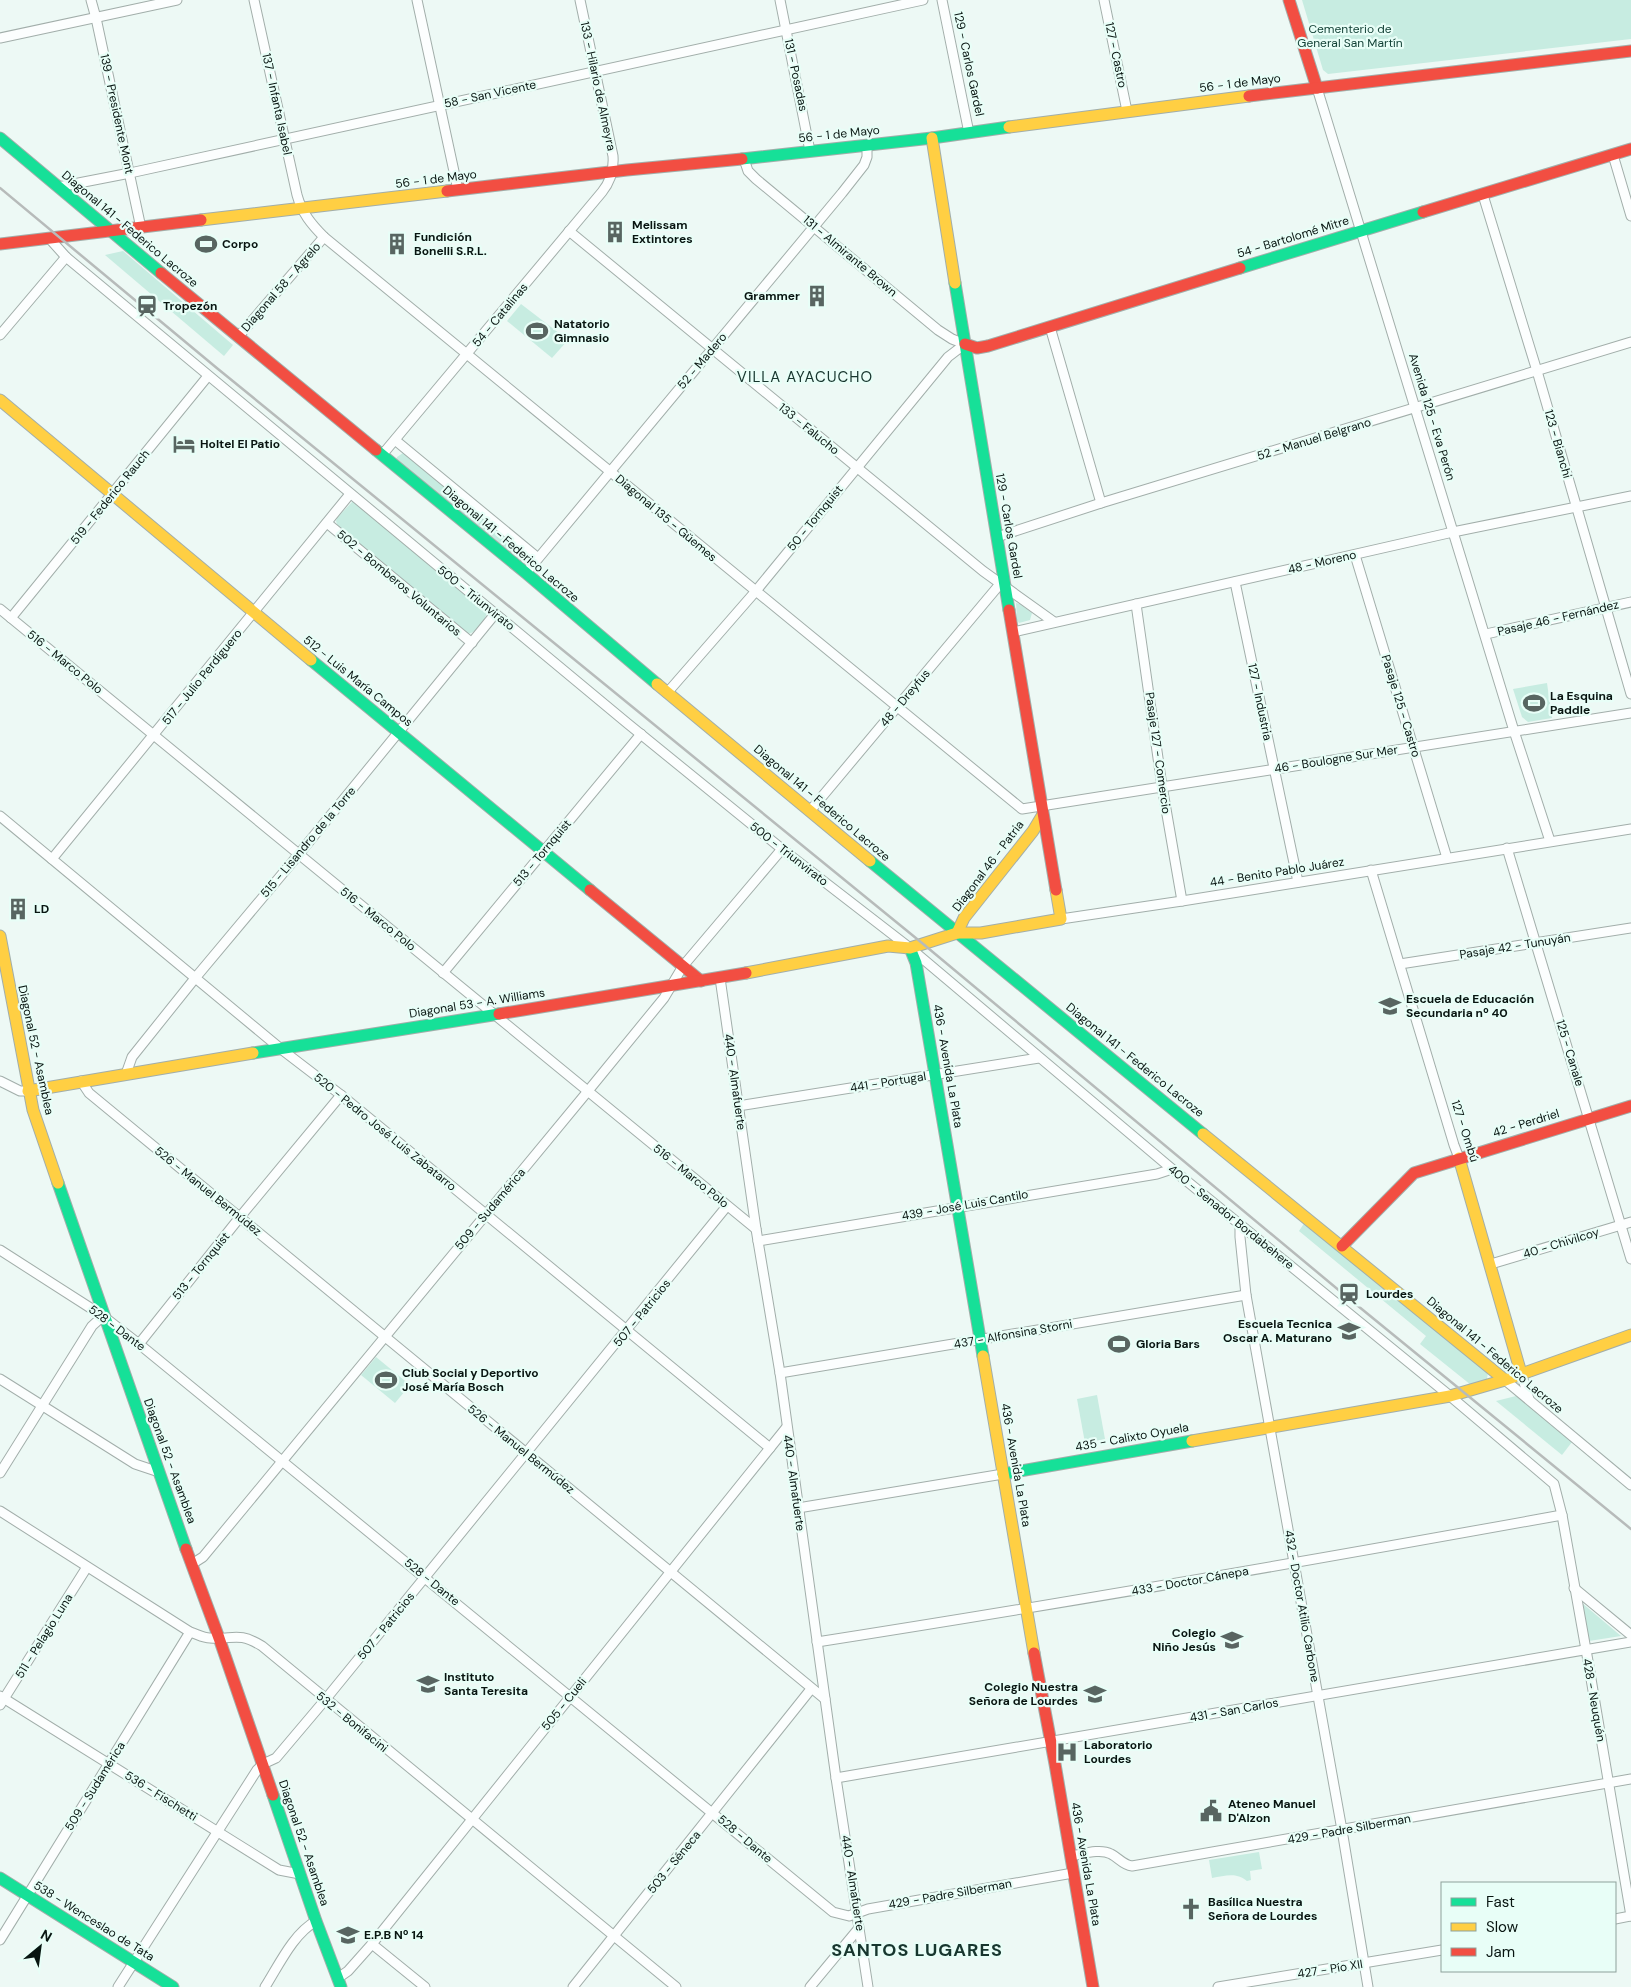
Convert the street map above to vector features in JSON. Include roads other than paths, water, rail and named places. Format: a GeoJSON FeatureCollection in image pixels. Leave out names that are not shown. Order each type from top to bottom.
{"type":"FeatureCollection","features":[{"type":"Feature","properties":{"kind":"street","name":"139 - Presidente Mont"},"geometry":{"type":"LineString","coordinates":[[91,0],[141,228]]}},
{"type":"Feature","properties":{"kind":"street"},"geometry":{"type":"LineString","coordinates":[[0,38],[177,0]]}},
{"type":"Feature","properties":{"kind":"street","name":"137 - Infanta Isabel"},"geometry":{"type":"LineString","coordinates":[[254,0],[300,209]]}},
{"type":"Feature","properties":{"kind":"street"},"geometry":{"type":"LineString","coordinates":[[417,0],[458,190]]}},
{"type":"Feature","properties":{"kind":"street","name":"133 - Hilario de Almeyra"},"geometry":{"type":"LineString","coordinates":[[580,0],[613,156],[612,172]]}},
{"type":"Feature","properties":{"kind":"street","name":"131 - Posadas"},"geometry":{"type":"LineString","coordinates":[[780,0],[810,151]]}},
{"type":"Feature","properties":{"kind":"street","name":"58 - San Vicente"},"geometry":{"type":"LineString","coordinates":[[58,187],[130,173],[922,0]]}},
{"type":"Feature","properties":{"kind":"street","name":"129 - Carlos Gardel"},"geometry":{"type":"LineString","coordinates":[[942,0],[969,133]]}},
{"type":"Feature","properties":{"kind":"street","name":"127 - Castro"},"geometry":{"type":"LineString","coordinates":[[1104,0],[1127,111]]}},
{"type":"Feature","properties":{"kind":"street","name":"Avenida 125 - Eva Perón"},"geometry":{"type":"LineString","coordinates":[[1289,0],[1486,634],[1514,731],[1550,841]]}},
{"type":"Feature","properties":{"kind":"street","name":"56 - 1 de Mayo"},"geometry":{"type":"LineString","coordinates":[[0,244],[612,172],[932,138],[1127,111],[1631,51]]}},
{"type":"Feature","properties":{"kind":"street","name":"Diagonal 141 - Federico Lacroze"},"geometry":{"type":"LineString","coordinates":[[0,138],[238,337],[526,573],[667,693],[957,933],[1506,1380],[1631,1485]]}},
{"type":"Feature","properties":{"kind":"street","name":"129 - Carlos Gardel"},"geometry":{"type":"LineString","coordinates":[[932,138],[964,344],[997,537],[1003,586],[1013,632],[1060,919]]}},
{"type":"Feature","properties":{"kind":"street","name":"52 - Madero"},"geometry":{"type":"LineString","coordinates":[[526,573],[864,165],[868,157],[867,145]]}},
{"type":"Feature","properties":{"kind":"street","name":"54 - Bartolomé Mitre"},"geometry":{"type":"LineString","coordinates":[[964,344],[977,348],[1050,327],[1360,230],[1483,195],[1631,149]]}},
{"type":"Feature","properties":{"kind":"street"},"geometry":{"type":"LineString","coordinates":[[1612,155],[1631,216]]}},
{"type":"Feature","properties":{"kind":"street","name":"131 - Almirante Brown"},"geometry":{"type":"LineString","coordinates":[[744,159],[748,171],[938,330],[964,344]]}},
{"type":"Feature","properties":{"kind":"street","name":"54 - Catalinas"},"geometry":{"type":"LineString","coordinates":[[382,455],[606,186],[612,172]]}},
{"type":"Feature","properties":{"kind":"street","name":"123 - Bianchi"},"geometry":{"type":"LineString","coordinates":[[1483,195],[1607,607],[1631,694]]}},
{"type":"Feature","properties":{"kind":"street","name":"Diagonal 135 - Güemes"},"geometry":{"type":"LineString","coordinates":[[300,209],[311,224],[324,236],[1016,805],[1026,809],[1041,810]]}},
{"type":"Feature","properties":{"kind":"street","name":"133 - Falucho"},"geometry":{"type":"LineString","coordinates":[[569,231],[856,468],[1003,586],[1054,622]]}},
{"type":"Feature","properties":{"kind":"street","name":"Diagonal 58 - Agrelo"},"geometry":{"type":"LineString","coordinates":[[238,337],[324,236]]}},
{"type":"Feature","properties":{"kind":"street","name":"500 - Triunvirato"},"geometry":{"type":"LineString","coordinates":[[49,238],[66,257],[495,614],[782,850],[910,948]]}},
{"type":"Feature","properties":{"kind":"street"},"geometry":{"type":"LineString","coordinates":[[0,335],[66,257]]}},
{"type":"Feature","properties":{"kind":"street"},"geometry":{"type":"LineString","coordinates":[[1050,327],[1101,503]]}},
{"type":"Feature","properties":{"kind":"street","name":"52 - Manuel Belgrano"},"geometry":{"type":"LineString","coordinates":[[997,537],[1101,503],[1631,342]]}},
{"type":"Feature","properties":{"kind":"street","name":"50 - Tornquist"},"geometry":{"type":"LineString","coordinates":[[667,693],[755,592],[948,356],[964,344]]}},
{"type":"Feature","properties":{"kind":"street","name":"519 - Federico Rauch"},"geometry":{"type":"LineString","coordinates":[[11,618],[208,376]]}},
{"type":"Feature","properties":{"kind":"street","name":"512 - Luis María Campos"},"geometry":{"type":"LineString","coordinates":[[0,400],[254,613],[701,981]]}},
{"type":"Feature","properties":{"kind":"street","name":"Diagonal 141 - Federico Lacroze"},"geometry":{"type":"LineString","coordinates":[[395,440],[538,558]]}},
{"type":"Feature","properties":{"kind":"street","name":"517 - Julio Perdiguero"},"geometry":{"type":"LineString","coordinates":[[52,859],[350,494]]}},
{"type":"Feature","properties":{"kind":"street","name":"48 - Moreno"},"geometry":{"type":"LineString","coordinates":[[1013,632],[1453,532],[1631,496]]}},
{"type":"Feature","properties":{"kind":"street","name":"502 - Bomberos Voluntarios"},"geometry":{"type":"LineString","coordinates":[[327,523],[472,643]]}},
{"type":"Feature","properties":{"kind":"street","name":"Pasaje 125 - Castro"},"geometry":{"type":"LineString","coordinates":[[1354,555],[1447,858]]}},
{"type":"Feature","properties":{"kind":"street","name":"127 - Industria"},"geometry":{"type":"LineString","coordinates":[[1235,582],[1298,882]]}},
{"type":"Feature","properties":{"kind":"street","name":"48 - Dreyfus"},"geometry":{"type":"LineString","coordinates":[[810,811],[1003,586]]}},
{"type":"Feature","properties":{"kind":"street","name":"Pasaje 46 - Fernández"},"geometry":{"type":"LineString","coordinates":[[1486,634],[1631,602]]}},
{"type":"Feature","properties":{"kind":"street","name":"Pasaje 127 - Comercio"},"geometry":{"type":"LineString","coordinates":[[1136,604],[1162,786],[1182,901]]}},
{"type":"Feature","properties":{"kind":"street","name":"516 - Marco Polo"},"geometry":{"type":"LineString","coordinates":[[0,609],[756,1230]]}},
{"type":"Feature","properties":{"kind":"street","name":"515 - Lisandro de la Torre"},"geometry":{"type":"LineString","coordinates":[[126,1074],[132,1057],[495,614]]}},
{"type":"Feature","properties":{"kind":"street","name":"46 - Boulogne Sur Mer"},"geometry":{"type":"LineString","coordinates":[[1041,810],[1162,786],[1631,713]]}},
{"type":"Feature","properties":{"kind":"street","name":"513 - Tornquist"},"geometry":{"type":"LineString","coordinates":[[443,973],[641,734]]}},
{"type":"Feature","properties":{"kind":"street","name":"Diagonal 46 - Patria"},"geometry":{"type":"LineString","coordinates":[[957,933],[964,918],[1033,831],[1041,810]]}},
{"type":"Feature","properties":{"kind":"street","name":"520 - Pedro José Luis Zabatarro"},"geometry":{"type":"LineString","coordinates":[[0,816],[281,1049],[341,1095],[770,1448]]}},
{"type":"Feature","properties":{"kind":"street","name":"44 - Benito Pablo Juárez"},"geometry":{"type":"LineString","coordinates":[[928,941],[957,933],[981,933],[1631,829]]}},
{"type":"Feature","properties":{"kind":"street","name":"125 - Canale"},"geometry":{"type":"LineString","coordinates":[[1507,848],[1631,1259]]}},
{"type":"Feature","properties":{"kind":"street","name":"509 - Sudamérica"},"geometry":{"type":"LineString","coordinates":[[192,1564],[203,1557],[664,998],[683,966],[782,850]]}},
{"type":"Feature","properties":{"kind":"street","name":"127 - Ombú"},"geometry":{"type":"LineString","coordinates":[[1371,870],[1491,1264],[1530,1400]]}},
{"type":"Feature","properties":{"kind":"street","name":"Pasaje 42 - Tunuyán"},"geometry":{"type":"LineString","coordinates":[[1400,964],[1631,928]]}},
{"type":"Feature","properties":{"kind":"street","name":"Diagonal 52 - Asamblea"},"geometry":{"type":"LineString","coordinates":[[0,936],[33,1110],[103,1316],[219,1638],[316,1921],[340,1982]]}},
{"type":"Feature","properties":{"kind":"street","name":"Diagonal 53 - A. Williams"},"geometry":{"type":"LineString","coordinates":[[28,1091],[720,978],[888,946],[910,948],[928,941]]}},
{"type":"Feature","properties":{"kind":"street","name":"400 - Senador Bordabehere"},"geometry":{"type":"LineString","coordinates":[[910,948],[1172,1169],[1450,1396],[1554,1484]]}},
{"type":"Feature","properties":{"kind":"street","name":"436 - Avenida La Plata"},"geometry":{"type":"LineString","coordinates":[[910,948],[916,963],[936,1074],[1026,1609],[1093,1987]]}},
{"type":"Feature","properties":{"kind":"street","name":"440 - Almafuerte"},"geometry":{"type":"LineString","coordinates":[[720,978],[756,1230],[780,1373],[786,1428],[836,1778],[868,1987]]}},
{"type":"Feature","properties":{"kind":"street","name":"441 - Portugal"},"geometry":{"type":"LineString","coordinates":[[738,1106],[1039,1058]]}},
{"type":"Feature","properties":{"kind":"street"},"geometry":{"type":"LineString","coordinates":[[0,1081],[20,1091],[28,1091]]}},
{"type":"Feature","properties":{"kind":"street","name":"526 - Manuel Bermúdez"},"geometry":{"type":"LineString","coordinates":[[81,1081],[89,1093],[825,1699]]}},
{"type":"Feature","properties":{"kind":"street","name":"513 - Tornquist"},"geometry":{"type":"LineString","coordinates":[[139,1344],[240,1217],[341,1095]]}},
{"type":"Feature","properties":{"kind":"street","name":"42 - Perdriel"},"geometry":{"type":"LineString","coordinates":[[1342,1246],[1414,1173],[1631,1106]]}},
{"type":"Feature","properties":{"kind":"street","name":"439 - José Luis Cantilo"},"geometry":{"type":"LineString","coordinates":[[758,1241],[1157,1174],[1172,1169]]}},
{"type":"Feature","properties":{"kind":"street","name":"507 - Patricios"},"geometry":{"type":"LineString","coordinates":[[118,1987],[257,1770],[263,1764],[276,1758],[326,1700],[728,1206]]}},
{"type":"Feature","properties":{"kind":"street","name":"40 - Chivilcoy"},"geometry":{"type":"LineString","coordinates":[[1491,1264],[1631,1222]]}},
{"type":"Feature","properties":{"kind":"street","name":"432 - Doctor Atilio Carbone"},"geometry":{"type":"LineString","coordinates":[[1240,1225],[1246,1295],[1295,1563],[1368,1987]]}},
{"type":"Feature","properties":{"kind":"street","name":"528 - Dante"},"geometry":{"type":"LineString","coordinates":[[0,1250],[103,1316],[139,1344],[833,1912],[845,1916],[858,1914]]}},
{"type":"Feature","properties":{"kind":"street","name":"437 - Alfonsina Storni"},"geometry":{"type":"LineString","coordinates":[[780,1373],[1246,1295]]}},
{"type":"Feature","properties":{"kind":"street"},"geometry":{"type":"LineString","coordinates":[[0,1473],[95,1322],[103,1316]]}},
{"type":"Feature","properties":{"kind":"street","name":"435 - Calixto Oyuela"},"geometry":{"type":"LineString","coordinates":[[798,1508],[1450,1396],[1506,1380],[1521,1373],[1631,1335]]}},
{"type":"Feature","properties":{"kind":"street"},"geometry":{"type":"LineString","coordinates":[[0,1379],[135,1464],[160,1472]]}},
{"type":"Feature","properties":{"kind":"street","name":"505 - Cueli"},"geometry":{"type":"LineString","coordinates":[[340,1982],[786,1428]]}},
{"type":"Feature","properties":{"kind":"street","name":"428 - Neuquén"},"geometry":{"type":"LineString","coordinates":[[1554,1484],[1562,1515],[1631,1916]]}},
{"type":"Feature","properties":{"kind":"street","name":"532 - Bonifacini"},"geometry":{"type":"LineString","coordinates":[[0,1511],[190,1632],[209,1638],[240,1636],[262,1646],[676,1987]]}},
{"type":"Feature","properties":{"kind":"street","name":"433 - Doctor Cánepa"},"geometry":{"type":"LineString","coordinates":[[818,1642],[1026,1609],[1562,1515]]}},
{"type":"Feature","properties":{"kind":"street","name":"511 - Pelagio Luna"},"geometry":{"type":"LineString","coordinates":[[1,1700],[87,1567]]}},
{"type":"Feature","properties":{"kind":"street"},"geometry":{"type":"LineString","coordinates":[[1574,1588],[1631,1635]]}},
{"type":"Feature","properties":{"kind":"street","name":"509 - Sudamérica"},"geometry":{"type":"LineString","coordinates":[[0,1940],[190,1632]]}},
{"type":"Feature","properties":{"kind":"street","name":"431 - San Carlos"},"geometry":{"type":"LineString","coordinates":[[836,1778],[1631,1642]]}},
{"type":"Feature","properties":{"kind":"street","name":"503 - Séneca"},"geometry":{"type":"LineString","coordinates":[[573,1987],[811,1688]]}},
{"type":"Feature","properties":{"kind":"street","name":"536 - Fischetti"},"geometry":{"type":"LineString","coordinates":[[1,1700],[109,1764],[279,1870],[300,1874]]}},
{"type":"Feature","properties":{"kind":"street","name":"429 - Padre Silberman"},"geometry":{"type":"LineString","coordinates":[[1071,1856],[1102,1851],[1114,1855],[1127,1865],[1132,1866],[1631,1779]]}},
{"type":"Feature","properties":{"kind":"street","name":"429 - Padre Silberman"},"geometry":{"type":"LineString","coordinates":[[858,1914],[868,1909],[1073,1873]]}},
{"type":"Feature","properties":{"kind":"street","name":"538 - Wenceslao de Tata"},"geometry":{"type":"LineString","coordinates":[[0,1878],[173,1987]]}},
{"type":"Feature","properties":{"kind":"street"},"geometry":{"type":"LineString","coordinates":[[1616,1919],[1631,1916]]}},
{"type":"Feature","properties":{"kind":"street"},"geometry":{"type":"LineString","coordinates":[[265,1987],[299,1935],[316,1921]]}},
{"type":"Feature","properties":{"kind":"street"},"geometry":{"type":"LineString","coordinates":[[810,1987],[859,1928]]}},
{"type":"Feature","properties":{"kind":"street"},"geometry":{"type":"LineString","coordinates":[[372,1944],[425,1987]]}},
{"type":"Feature","properties":{"kind":"street","name":"427 - Pío XII"},"geometry":{"type":"LineString","coordinates":[[1218,1987],[1441,1950]]}},
{"type":"Feature","properties":{"kind":"railway"},"geometry":{"type":"LineString","coordinates":[[0,188],[218,369],[922,943],[1347,1297],[1631,1529]]}},
{"type":"Feature","properties":{"kind":"place","name":"Melissam Extintores"},"geometry":{"type":"Point","coordinates":[615,232]}},
{"type":"Feature","properties":{"kind":"place","name":"Corpo"},"geometry":{"type":"Point","coordinates":[206,244]}},
{"type":"Feature","properties":{"kind":"place","name":"Fundición Bonelli S.R.L."},"geometry":{"type":"Point","coordinates":[397,244]}},
{"type":"Feature","properties":{"kind":"place","name":"Grammer"},"geometry":{"type":"Point","coordinates":[817,296]}},
{"type":"Feature","properties":{"kind":"place","name":"Tropezón"},"geometry":{"type":"Point","coordinates":[147,306]}},
{"type":"Feature","properties":{"kind":"place","name":"Natatorio Gimnasio"},"geometry":{"type":"Point","coordinates":[537,331]}},
{"type":"Feature","properties":{"kind":"place","name":"Holtel El Patio"},"geometry":{"type":"Point","coordinates":[184,444]}},
{"type":"Feature","properties":{"kind":"place","name":"La Esquina Paddle"},"geometry":{"type":"Point","coordinates":[1534,703]}},
{"type":"Feature","properties":{"kind":"place","name":"LD"},"geometry":{"type":"Point","coordinates":[18,909]}},
{"type":"Feature","properties":{"kind":"place","name":"Escuela de Educación Secundaria nº 40"},"geometry":{"type":"Point","coordinates":[1390,1006]}},
{"type":"Feature","properties":{"kind":"place","name":"Lourdes"},"geometry":{"type":"Point","coordinates":[1349,1294]}},
{"type":"Feature","properties":{"kind":"place","name":"Escuela Tecnica Oscar A. Maturano"},"geometry":{"type":"Point","coordinates":[1349,1331]}},
{"type":"Feature","properties":{"kind":"place","name":"Gloria Bars"},"geometry":{"type":"Point","coordinates":[1119,1344]}},
{"type":"Feature","properties":{"kind":"place","name":"Club Social y Deportivo José María Bosch"},"geometry":{"type":"Point","coordinates":[386,1380]}},
{"type":"Feature","properties":{"kind":"place","name":"Colegio Niño Jesús"},"geometry":{"type":"Point","coordinates":[1232,1640]}},
{"type":"Feature","properties":{"kind":"place","name":"Instituto Santa Teresita"},"geometry":{"type":"Point","coordinates":[428,1684]}},
{"type":"Feature","properties":{"kind":"place","name":"Colegio Nuestra Señora de Lourdes"},"geometry":{"type":"Point","coordinates":[1095,1694]}},
{"type":"Feature","properties":{"kind":"place","name":"Laboratorio Lourdes"},"geometry":{"type":"Point","coordinates":[1067,1752]}},
{"type":"Feature","properties":{"kind":"place","name":"Ateneo Manuel D'Alzon"},"geometry":{"type":"Point","coordinates":[1211,1811]}},
{"type":"Feature","properties":{"kind":"place","name":"Basílica Nuestra Señora de Lourdes"},"geometry":{"type":"Point","coordinates":[1191,1909]}},
{"type":"Feature","properties":{"kind":"place","name":"E.P.B Nº 14"},"geometry":{"type":"Point","coordinates":[348,1935]}},
{"type":"Feature","properties":{"kind":"district","name":"VILLA AYACUCHO"},"geometry":{"type":"Point","coordinates":[805,377]}},
{"type":"Feature","properties":{"kind":"district","name":"SANTOS LUGARES"},"geometry":{"type":"Point","coordinates":[917,1950]}},
{"type":"Feature","properties":{"kind":"park label","name":"Cementerio de General San Martín"},"geometry":{"type":"Point","coordinates":[1350,36]}}]}
